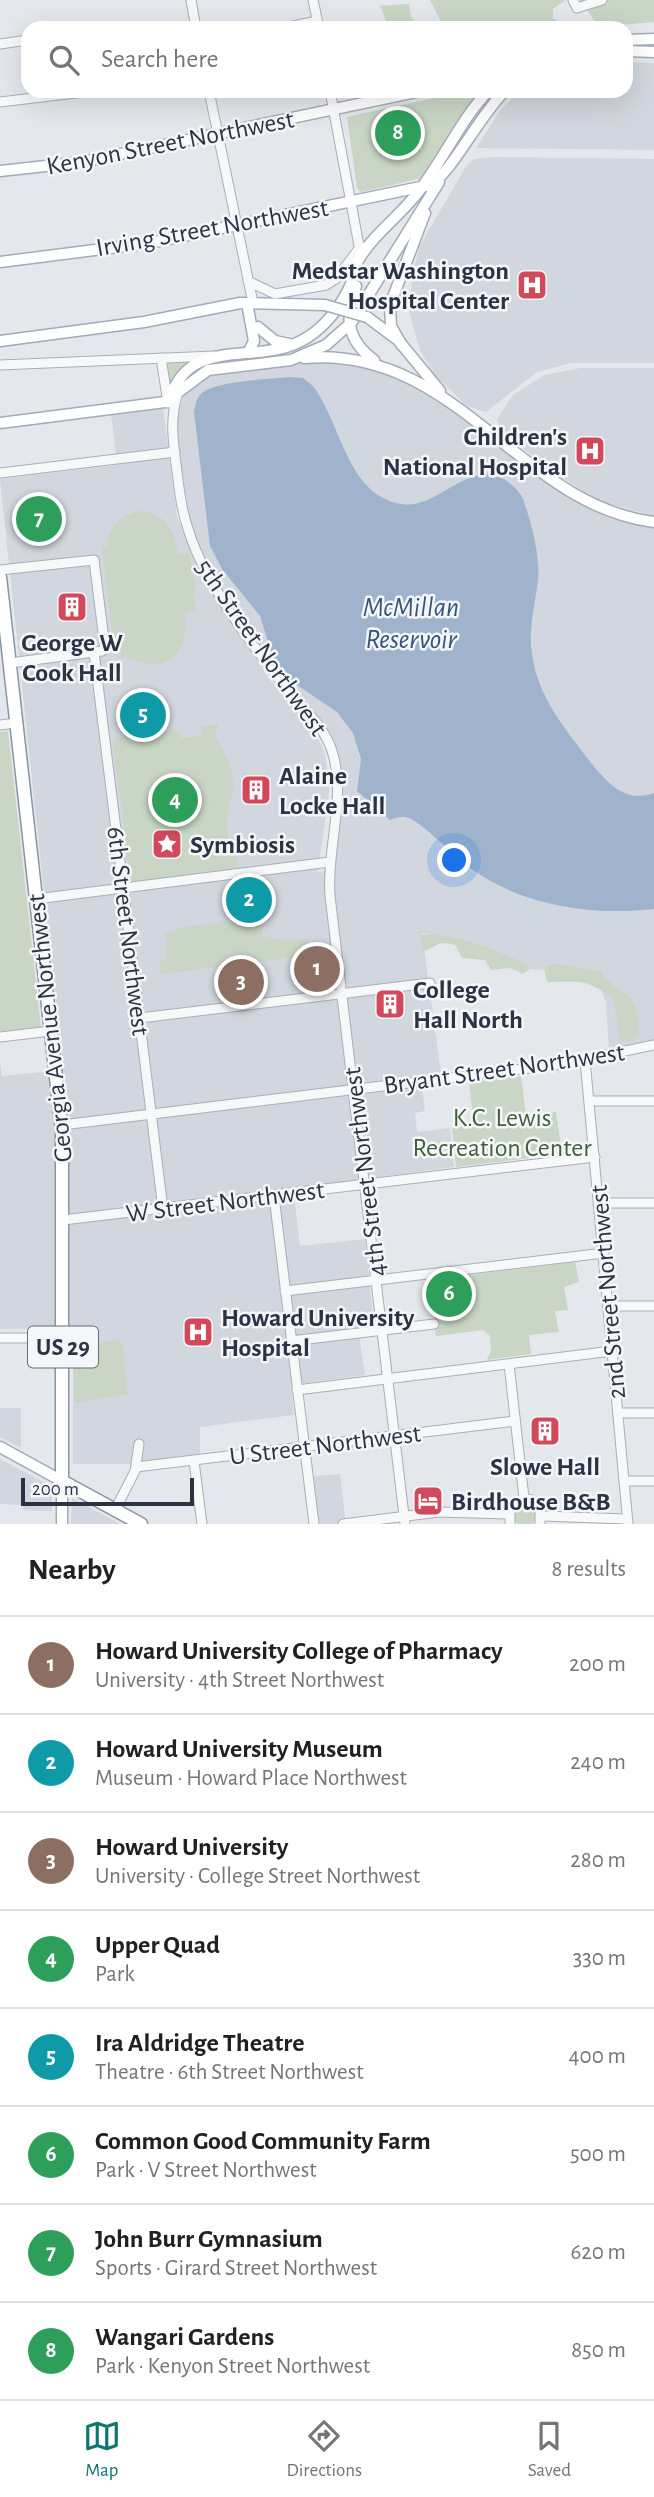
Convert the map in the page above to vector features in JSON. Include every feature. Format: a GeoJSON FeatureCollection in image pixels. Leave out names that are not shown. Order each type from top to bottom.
{"type":"FeatureCollection","features":[{"type":"Feature","properties":{"kind":"highway","name":"Georgia Avenue Northwest"},"geometry":{"type":"LineString","coordinates":[[0,577],[3,629],[10,663],[62,1125],[62,1481]]}},
{"type":"Feature","properties":{"kind":"highway"},"geometry":{"type":"LineString","coordinates":[[62,1481],[141,1524]]}},
{"type":"Feature","properties":{"kind":"main road"},"geometry":{"type":"LineString","coordinates":[[633,40],[654,39]]}},
{"type":"Feature","properties":{"kind":"main road"},"geometry":{"type":"LineString","coordinates":[[633,51],[654,52]]}},
{"type":"Feature","properties":{"kind":"main road","name":"Kenyon Street Northwest"},"geometry":{"type":"LineString","coordinates":[[0,172],[82,162],[390,98]]}},
{"type":"Feature","properties":{"kind":"main road"},"geometry":{"type":"LineString","coordinates":[[291,360],[326,345],[349,326],[470,112],[482,98]]}},
{"type":"Feature","properties":{"kind":"main road","name":"Irving Street Northwest"},"geometry":{"type":"LineString","coordinates":[[0,261],[134,245],[352,201],[427,191],[442,177],[482,115],[498,98]]}},
{"type":"Feature","properties":{"kind":"main road"},"geometry":{"type":"LineString","coordinates":[[175,396],[185,371],[199,361],[295,344],[319,329],[348,290],[361,251],[427,191]]}},
{"type":"Feature","properties":{"kind":"main road"},"geometry":{"type":"LineString","coordinates":[[401,344],[391,326],[390,305],[427,191]]}},
{"type":"Feature","properties":{"kind":"main road"},"geometry":{"type":"LineString","coordinates":[[361,251],[360,273],[348,312],[349,326],[358,347],[380,365]]}},
{"type":"Feature","properties":{"kind":"main road"},"geometry":{"type":"LineString","coordinates":[[175,396],[184,379],[197,367],[216,361],[247,357],[261,343],[250,303]]}},
{"type":"Feature","properties":{"kind":"main road"},"geometry":{"type":"LineString","coordinates":[[250,303],[254,341],[252,353]]}},
{"type":"Feature","properties":{"kind":"main road"},"geometry":{"type":"LineString","coordinates":[[0,341],[144,322],[250,303],[325,304],[367,317],[401,344],[455,405]]}},
{"type":"Feature","properties":{"kind":"main road"},"geometry":{"type":"LineString","coordinates":[[258,327],[275,341],[295,344]]}},
{"type":"Feature","properties":{"kind":"main road"},"geometry":{"type":"LineString","coordinates":[[0,423],[175,396],[196,376],[213,368],[332,357],[380,365],[408,376],[455,405],[578,496],[616,514],[654,522]]}},
{"type":"Feature","properties":{"kind":"main road"},"geometry":{"type":"LineString","coordinates":[[0,1447],[62,1481],[62,1524]]}},
{"type":"Feature","properties":{"kind":"street"},"geometry":{"type":"LineString","coordinates":[[191,0],[195,21]]}},
{"type":"Feature","properties":{"kind":"street"},"geometry":{"type":"LineString","coordinates":[[313,0],[317,21]]}},
{"type":"Feature","properties":{"kind":"street"},"geometry":{"type":"LineString","coordinates":[[573,0],[577,8],[602,0]]}},
{"type":"Feature","properties":{"kind":"street"},"geometry":{"type":"LineString","coordinates":[[0,44],[21,41]]}},
{"type":"Feature","properties":{"kind":"street"},"geometry":{"type":"LineString","coordinates":[[0,102],[33,98]]}},
{"type":"Feature","properties":{"kind":"street"},"geometry":{"type":"LineString","coordinates":[[210,98],[248,281],[250,303]]}},
{"type":"Feature","properties":{"kind":"street"},"geometry":{"type":"LineString","coordinates":[[248,281],[275,294],[329,284],[361,251],[331,98]]}},
{"type":"Feature","properties":{"kind":"street"},"geometry":{"type":"LineString","coordinates":[[0,365],[216,356]]}},
{"type":"Feature","properties":{"kind":"street","name":"5th Street Northwest"},"geometry":{"type":"LineString","coordinates":[[162,358],[175,396],[172,432],[184,517],[204,568],[278,680],[320,727],[332,750],[337,787],[330,862]]}},
{"type":"Feature","properties":{"kind":"street"},"geometry":{"type":"LineString","coordinates":[[0,474],[175,453]]}},
{"type":"Feature","properties":{"kind":"street"},"geometry":{"type":"LineString","coordinates":[[0,570],[80,560],[95,561],[104,632],[105,648],[94,652],[10,663]]}},
{"type":"Feature","properties":{"kind":"street","name":"6th Street Northwest"},"geometry":{"type":"LineString","coordinates":[[94,652],[163,1209]]}},
{"type":"Feature","properties":{"kind":"street"},"geometry":{"type":"LineString","coordinates":[[0,725],[16,723]]}},
{"type":"Feature","properties":{"kind":"street"},"geometry":{"type":"LineString","coordinates":[[36,899],[330,862]]}},
{"type":"Feature","properties":{"kind":"street","name":"4th Street Northwest"},"geometry":{"type":"LineString","coordinates":[[330,862],[330,896],[405,1520]]}},
{"type":"Feature","properties":{"kind":"street"},"geometry":{"type":"LineString","coordinates":[[140,1018],[430,983]]}},
{"type":"Feature","properties":{"kind":"street"},"geometry":{"type":"LineString","coordinates":[[0,1037],[51,1031]]}},
{"type":"Feature","properties":{"kind":"street","name":"Bryant Street Northwest"},"geometry":{"type":"LineString","coordinates":[[62,1125],[585,1060],[654,1045]]}},
{"type":"Feature","properties":{"kind":"street","name":"2nd Street Northwest"},"geometry":{"type":"LineString","coordinates":[[585,1060],[627,1521]]}},
{"type":"Feature","properties":{"kind":"street"},"geometry":{"type":"LineString","coordinates":[[590,1101],[654,1101]]}},
{"type":"Feature","properties":{"kind":"street","name":"W Street Northwest"},"geometry":{"type":"LineString","coordinates":[[63,1220],[595,1157]]}},
{"type":"Feature","properties":{"kind":"street"},"geometry":{"type":"LineString","coordinates":[[274,1196],[314,1524]]}},
{"type":"Feature","properties":{"kind":"street"},"geometry":{"type":"LineString","coordinates":[[599,1203],[654,1203]]}},
{"type":"Feature","properties":{"kind":"street"},"geometry":{"type":"LineString","coordinates":[[285,1291],[604,1252]]}},
{"type":"Feature","properties":{"kind":"street"},"geometry":{"type":"LineString","coordinates":[[608,1306],[654,1306]]}},
{"type":"Feature","properties":{"kind":"street"},"geometry":{"type":"LineString","coordinates":[[291,1341],[435,1324]]}},
{"type":"Feature","properties":{"kind":"street"},"geometry":{"type":"LineString","coordinates":[[0,1338],[63,1338]]}},
{"type":"Feature","properties":{"kind":"street"},"geometry":{"type":"LineString","coordinates":[[297,1390],[612,1351]]}},
{"type":"Feature","properties":{"kind":"street"},"geometry":{"type":"LineString","coordinates":[[509,1363],[524,1498]]}},
{"type":"Feature","properties":{"kind":"street"},"geometry":{"type":"LineString","coordinates":[[618,1413],[654,1413]]}},
{"type":"Feature","properties":{"kind":"street","name":"U Street Northwest"},"geometry":{"type":"LineString","coordinates":[[136,1467],[515,1421]]}},
{"type":"Feature","properties":{"kind":"street"},"geometry":{"type":"LineString","coordinates":[[115,1510],[136,1467],[139,1444]]}},
{"type":"Feature","properties":{"kind":"street"},"geometry":{"type":"LineString","coordinates":[[194,1461],[202,1524]]}},
{"type":"Feature","properties":{"kind":"street"},"geometry":{"type":"LineString","coordinates":[[624,1481],[654,1481]]}},
{"type":"Feature","properties":{"kind":"street"},"geometry":{"type":"LineString","coordinates":[[343,1524],[405,1520],[444,1512],[509,1519],[513,1502],[524,1498],[538,1503],[541,1520],[627,1521]]}},
{"type":"Feature","properties":{"kind":"shaded area"},"geometry":{"type":"Polygon","coordinates":[[[633,62],[654,63],[654,150],[476,148],[501,109],[513,98],[633,98],[633,62]]]}},
{"type":"Feature","properties":{"kind":"shaded area","name":"Medstar Washington Hospital Center"},"geometry":{"type":"Polygon","coordinates":[[[474,159],[654,159],[654,363],[571,363],[537,372],[486,412],[467,406],[435,375],[420,350],[410,315],[412,276],[420,245],[467,165],[474,159]]]}},
{"type":"Feature","properties":{"kind":"shaded area"},"geometry":{"type":"Polygon","coordinates":[[[304,362],[380,365],[455,405],[568,490],[610,511],[654,520],[654,1044],[609,1051],[606,1002],[596,978],[568,971],[524,969],[422,933],[441,1073],[410,1077],[411,1089],[422,1088],[425,1111],[415,1113],[417,1132],[450,1128],[454,1167],[293,1188],[300,1246],[365,1239],[374,1326],[358,1328],[365,1375],[291,1385],[294,1415],[200,1427],[200,1460],[136,1467],[130,1464],[73,1464],[73,1328],[0,1329],[0,1063],[2,1076],[63,1070],[0,479],[117,465],[111,413],[163,407],[177,517],[200,575],[270,680],[311,727],[324,750],[330,785],[318,872],[329,871],[337,787],[328,741],[285,687],[207,573],[181,501],[176,417],[186,389],[212,371],[304,362]]]}},
{"type":"Feature","properties":{"kind":"shaded area","name":"Children's National Hospital"},"geometry":{"type":"Polygon","coordinates":[[[580,368],[654,368],[654,516],[599,501],[550,470],[503,432],[497,419],[513,395],[544,375],[580,368]]]}},
{"type":"Feature","properties":{"kind":"shaded area"},"geometry":{"type":"Polygon","coordinates":[[[0,1408],[21,1408],[21,1448],[0,1437],[0,1408]]]}},
{"type":"Feature","properties":{"kind":"shaded area"},"geometry":{"type":"Polygon","coordinates":[[[0,1459],[51,1486],[52,1511],[23,1510],[23,1505],[0,1504],[0,1459]]]}},
{"type":"Feature","properties":{"kind":"shaded area"},"geometry":{"type":"Polygon","coordinates":[[[340,1474],[346,1524],[314,1524],[308,1477],[340,1474]]]}},
{"type":"Feature","properties":{"kind":"shaded area"},"geometry":{"type":"Polygon","coordinates":[[[72,1498],[120,1524],[71,1524],[72,1498]]]}},
{"type":"Feature","properties":{"kind":"green space"},"geometry":{"type":"Polygon","coordinates":[[[430,0],[566,0],[553,9],[553,18],[558,21],[440,21],[430,0]]]}},
{"type":"Feature","properties":{"kind":"green space"},"geometry":{"type":"Polygon","coordinates":[[[580,0],[654,0],[654,22],[633,24],[633,21],[595,21],[580,0]]]}},
{"type":"Feature","properties":{"kind":"green space"},"geometry":{"type":"Polygon","coordinates":[[[409,4],[411,17],[415,21],[386,21],[380,6],[409,4]]]}},
{"type":"Feature","properties":{"kind":"green space"},"geometry":{"type":"Polygon","coordinates":[[[435,98],[476,98],[422,178],[361,192],[357,188],[347,117],[435,98]]]}},
{"type":"Feature","properties":{"kind":"green space"},"geometry":{"type":"Polygon","coordinates":[[[192,360],[177,373],[168,389],[166,362],[192,360]]]}},
{"type":"Feature","properties":{"kind":"green space"},"geometry":{"type":"Polygon","coordinates":[[[140,511],[163,520],[171,531],[178,554],[189,553],[196,590],[193,591],[196,610],[185,612],[185,631],[180,648],[169,661],[160,664],[121,657],[119,637],[113,638],[102,547],[107,546],[110,533],[117,522],[140,511]]]}},
{"type":"Feature","properties":{"kind":"green space"},"geometry":{"type":"Polygon","coordinates":[[[218,724],[215,736],[233,776],[233,791],[226,824],[230,838],[235,841],[238,868],[131,882],[113,742],[116,738],[180,730],[181,738],[202,736],[201,727],[218,724]]]}},
{"type":"Feature","properties":{"kind":"green space"},"geometry":{"type":"Polygon","coordinates":[[[8,731],[41,1028],[0,1032],[0,732],[8,731]]]}},
{"type":"Feature","properties":{"kind":"green space"},"geometry":{"type":"Polygon","coordinates":[[[260,918],[263,936],[285,940],[308,938],[308,949],[302,956],[161,974],[160,961],[167,959],[166,933],[176,932],[176,928],[260,918]]]}},
{"type":"Feature","properties":{"kind":"green space"},"geometry":{"type":"Polygon","coordinates":[[[421,935],[462,939],[529,965],[529,970],[523,974],[510,968],[491,970],[485,960],[462,958],[455,945],[448,943],[422,951],[421,935]]]}},
{"type":"Feature","properties":{"kind":"green space"},"geometry":{"type":"Polygon","coordinates":[[[553,964],[600,971],[632,1001],[638,1019],[638,1037],[628,1042],[620,1040],[613,997],[582,982],[547,982],[544,968],[553,964]]]}},
{"type":"Feature","properties":{"kind":"green space","name":"K.C. Lewis Recreation Center"},"geometry":{"type":"Polygon","coordinates":[[[521,1076],[526,1115],[556,1112],[562,1154],[456,1167],[452,1128],[474,1125],[469,1082],[521,1076]]]}},
{"type":"Feature","properties":{"kind":"green space"},"geometry":{"type":"Polygon","coordinates":[[[575,1262],[579,1282],[564,1287],[568,1310],[555,1311],[559,1332],[529,1335],[531,1354],[487,1360],[491,1350],[490,1336],[483,1330],[436,1336],[430,1280],[575,1262]]]}},
{"type":"Feature","properties":{"kind":"green space"},"geometry":{"type":"Polygon","coordinates":[[[118,1340],[122,1343],[128,1394],[74,1403],[74,1346],[118,1340]]]}},
{"type":"Feature","properties":{"kind":"green space"},"geometry":{"type":"Polygon","coordinates":[[[520,1503],[530,1503],[536,1509],[536,1519],[531,1524],[519,1524],[514,1519],[514,1509],[520,1503]]]}},
{"type":"Feature","properties":{"kind":"water","name":"McMillan Reservoir"},"geometry":{"type":"Polygon","coordinates":[[[303,378],[313,386],[357,472],[368,487],[383,498],[401,504],[415,504],[480,475],[494,475],[508,482],[520,493],[530,521],[538,561],[531,635],[535,670],[554,713],[605,779],[627,794],[635,796],[654,793],[654,909],[583,909],[560,906],[514,892],[473,870],[411,819],[402,817],[390,820],[357,791],[361,759],[353,733],[337,712],[288,679],[273,658],[260,616],[222,569],[210,546],[194,412],[198,398],[203,392],[220,385],[303,378]]]}},
{"type":"Feature","properties":{"kind":"place","name":"Wangari Gardens"},"geometry":{"type":"Point","coordinates":[398,133]}},
{"type":"Feature","properties":{"kind":"place","name":"Medstar Washington Hospital Center"},"geometry":{"type":"Point","coordinates":[532,285]}},
{"type":"Feature","properties":{"kind":"place","name":"Children's National Hospital"},"geometry":{"type":"Point","coordinates":[590,451]}},
{"type":"Feature","properties":{"kind":"place","name":"John Burr Gymnasium"},"geometry":{"type":"Point","coordinates":[39,519]}},
{"type":"Feature","properties":{"kind":"place","name":"George W Cook Hall"},"geometry":{"type":"Point","coordinates":[72,607]}},
{"type":"Feature","properties":{"kind":"place","name":"Ira Aldridge Theatre"},"geometry":{"type":"Point","coordinates":[143,715]}},
{"type":"Feature","properties":{"kind":"place","name":"Alaine Locke Hall"},"geometry":{"type":"Point","coordinates":[256,790]}},
{"type":"Feature","properties":{"kind":"place","name":"Upper Quad"},"geometry":{"type":"Point","coordinates":[175,800]}},
{"type":"Feature","properties":{"kind":"place","name":"Symbiosis"},"geometry":{"type":"Point","coordinates":[167,844]}},
{"type":"Feature","properties":{"kind":"place","name":"Howard University Museum"},"geometry":{"type":"Point","coordinates":[249,900]}},
{"type":"Feature","properties":{"kind":"place","name":"Howard University College of Pharmacy"},"geometry":{"type":"Point","coordinates":[317,969]}},
{"type":"Feature","properties":{"kind":"place","name":"Howard University"},"geometry":{"type":"Point","coordinates":[241,982]}},
{"type":"Feature","properties":{"kind":"place","name":"College Hall North"},"geometry":{"type":"Point","coordinates":[390,1004]}},
{"type":"Feature","properties":{"kind":"place","name":"Common Good Community Farm"},"geometry":{"type":"Point","coordinates":[449,1294]}},
{"type":"Feature","properties":{"kind":"place","name":"Howard University Hospital"},"geometry":{"type":"Point","coordinates":[198,1332]}},
{"type":"Feature","properties":{"kind":"place","name":"Slowe Hall"},"geometry":{"type":"Point","coordinates":[545,1431]}},
{"type":"Feature","properties":{"kind":"place","name":"Birdhouse B&B"},"geometry":{"type":"Point","coordinates":[428,1501]}}]}
